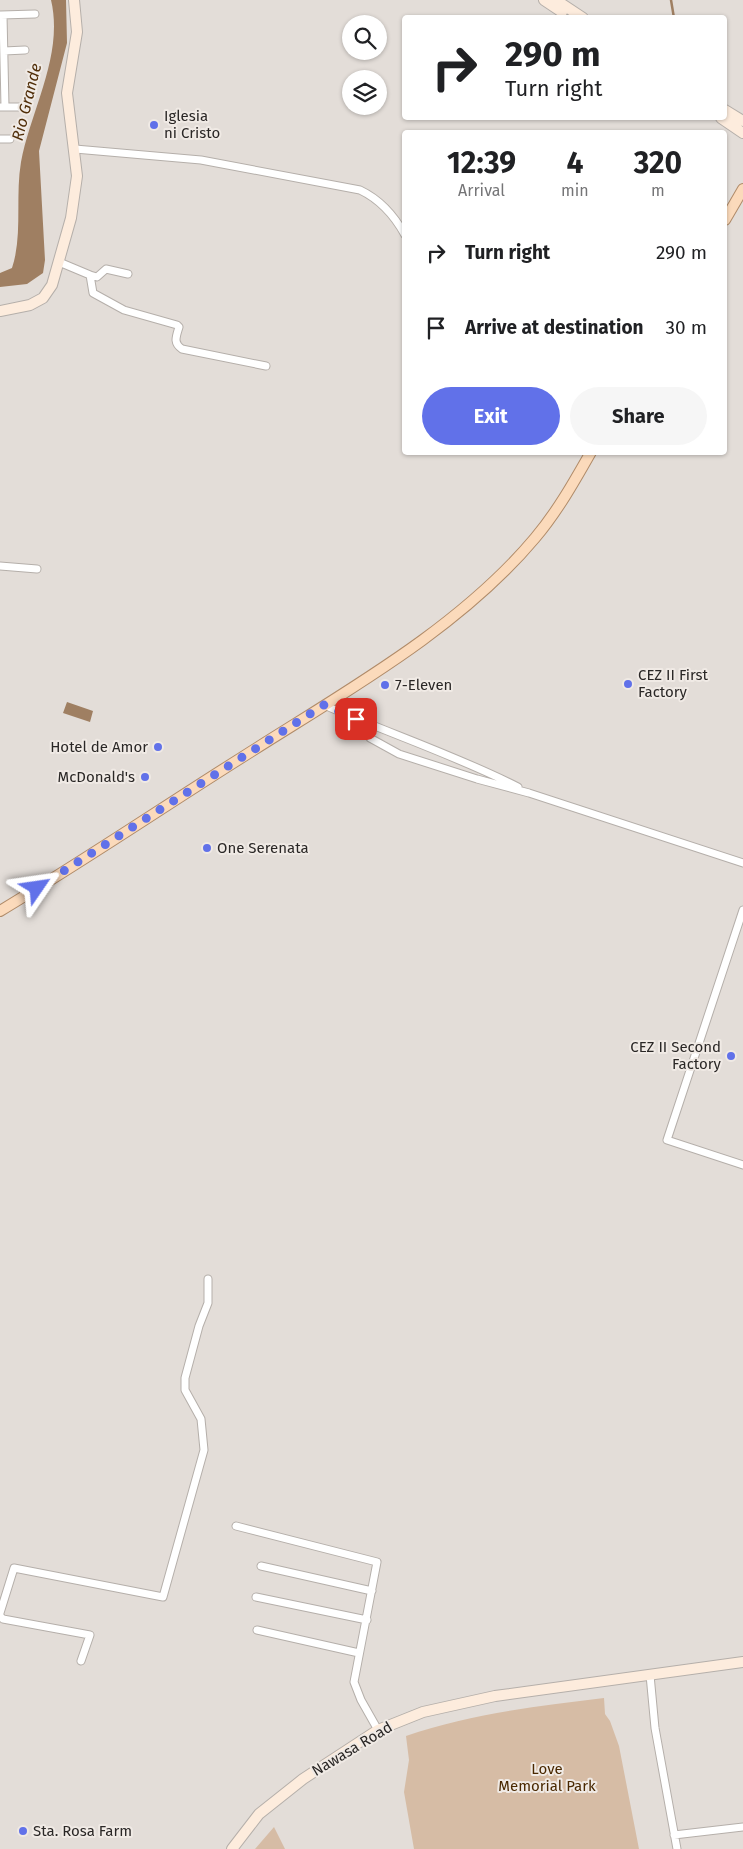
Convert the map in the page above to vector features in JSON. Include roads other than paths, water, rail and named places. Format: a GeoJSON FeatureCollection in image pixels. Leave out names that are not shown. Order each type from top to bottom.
{"type":"FeatureCollection","features":[{"type":"Feature","properties":{"kind":"main road"},"geometry":{"type":"LineString","coordinates":[[727,217],[743,189]]}},
{"type":"Feature","properties":{"kind":"main road"},"geometry":{"type":"LineString","coordinates":[[0,911],[324,705],[431,633],[506,570],[556,512],[589,455]]}},
{"type":"Feature","properties":{"kind":"street"},"geometry":{"type":"LineString","coordinates":[[0,311],[41,301],[52,285],[76,198],[75,149],[67,93],[77,32],[74,0]]}},
{"type":"Feature","properties":{"kind":"street"},"geometry":{"type":"LineString","coordinates":[[544,0],[566,15]]}},
{"type":"Feature","properties":{"kind":"street"},"geometry":{"type":"LineString","coordinates":[[556,0],[578,15]]}},
{"type":"Feature","properties":{"kind":"street"},"geometry":{"type":"LineString","coordinates":[[19,107],[2,107],[4,51],[2,15],[35,14]]}},
{"type":"Feature","properties":{"kind":"street"},"geometry":{"type":"LineString","coordinates":[[4,51],[25,50]]}},
{"type":"Feature","properties":{"kind":"street"},"geometry":{"type":"LineString","coordinates":[[727,111],[743,121]]}},
{"type":"Feature","properties":{"kind":"street"},"geometry":{"type":"LineString","coordinates":[[724,120],[743,133]]}},
{"type":"Feature","properties":{"kind":"street"},"geometry":{"type":"LineString","coordinates":[[0,139],[10,139]]}},
{"type":"Feature","properties":{"kind":"street"},"geometry":{"type":"LineString","coordinates":[[75,149],[201,160],[351,188],[371,195],[384,206],[402,231]]}},
{"type":"Feature","properties":{"kind":"street"},"geometry":{"type":"LineString","coordinates":[[59,262],[96,277],[106,270],[128,274]]}},
{"type":"Feature","properties":{"kind":"street"},"geometry":{"type":"LineString","coordinates":[[90,274],[93,293],[124,310],[177,325],[175,340],[182,349],[266,366]]}},
{"type":"Feature","properties":{"kind":"street"},"geometry":{"type":"LineString","coordinates":[[0,566],[37,569]]}},
{"type":"Feature","properties":{"kind":"street"},"geometry":{"type":"LineString","coordinates":[[324,705],[402,739],[441,751],[529,793]]}},
{"type":"Feature","properties":{"kind":"street"},"geometry":{"type":"LineString","coordinates":[[356,719],[370,738],[399,754],[477,780],[529,793],[743,863]]}},
{"type":"Feature","properties":{"kind":"street"},"geometry":{"type":"LineString","coordinates":[[743,910],[667,1140],[743,1164]]}},
{"type":"Feature","properties":{"kind":"street"},"geometry":{"type":"LineString","coordinates":[[81,1661],[90,1635],[3,1619],[0,1614],[1,1603],[14,1568],[163,1597],[204,1450],[201,1419],[185,1390],[185,1378],[199,1326],[208,1303],[208,1279]]}},
{"type":"Feature","properties":{"kind":"street"},"geometry":{"type":"LineString","coordinates":[[236,1526],[373,1559],[377,1562],[359,1653],[355,1687],[378,1730]]}},
{"type":"Feature","properties":{"kind":"street"},"geometry":{"type":"LineString","coordinates":[[262,1566],[372,1591]]}},
{"type":"Feature","properties":{"kind":"street"},"geometry":{"type":"LineString","coordinates":[[256,1597],[367,1620]]}},
{"type":"Feature","properties":{"kind":"street"},"geometry":{"type":"LineString","coordinates":[[257,1630],[359,1653]]}},
{"type":"Feature","properties":{"kind":"street"},"geometry":{"type":"LineString","coordinates":[[677,1849],[656,1728],[650,1675],[743,1662]]}},
{"type":"Feature","properties":{"kind":"street","name":"Nawasa Road"},"geometry":{"type":"LineString","coordinates":[[232,1849],[259,1814],[302,1779],[378,1730],[423,1712],[495,1696],[650,1675]]}},
{"type":"Feature","properties":{"kind":"street"},"geometry":{"type":"LineString","coordinates":[[674,1836],[743,1827]]}},
{"type":"Feature","properties":{"kind":"waterway"},"geometry":{"type":"LineString","coordinates":[[671,0],[674,15]]}},
{"type":"Feature","properties":{"kind":"place","name":"Iglesia ni Cristo"},"geometry":{"type":"Point","coordinates":[154,125]}},
{"type":"Feature","properties":{"kind":"place","name":"CEZ II First Factory"},"geometry":{"type":"Point","coordinates":[628,684]}},
{"type":"Feature","properties":{"kind":"place","name":"7-Eleven"},"geometry":{"type":"Point","coordinates":[385,685]}},
{"type":"Feature","properties":{"kind":"place","name":"Hotel de Amor"},"geometry":{"type":"Point","coordinates":[158,747]}},
{"type":"Feature","properties":{"kind":"place","name":"McDonald's"},"geometry":{"type":"Point","coordinates":[145,777]}},
{"type":"Feature","properties":{"kind":"place","name":"One Serenata"},"geometry":{"type":"Point","coordinates":[207,848]}},
{"type":"Feature","properties":{"kind":"place","name":"CEZ II Second Factory"},"geometry":{"type":"Point","coordinates":[731,1056]}},
{"type":"Feature","properties":{"kind":"place","name":"Sta. Rosa Farm"},"geometry":{"type":"Point","coordinates":[23,1831]}},
{"type":"Feature","properties":{"kind":"water label","name":"Rio Grande"},"geometry":{"type":"Point","coordinates":[26,102]}},
{"type":"Feature","properties":{"kind":"park label","name":"Love Memorial Park"},"geometry":{"type":"Point","coordinates":[547,1778]}}]}
